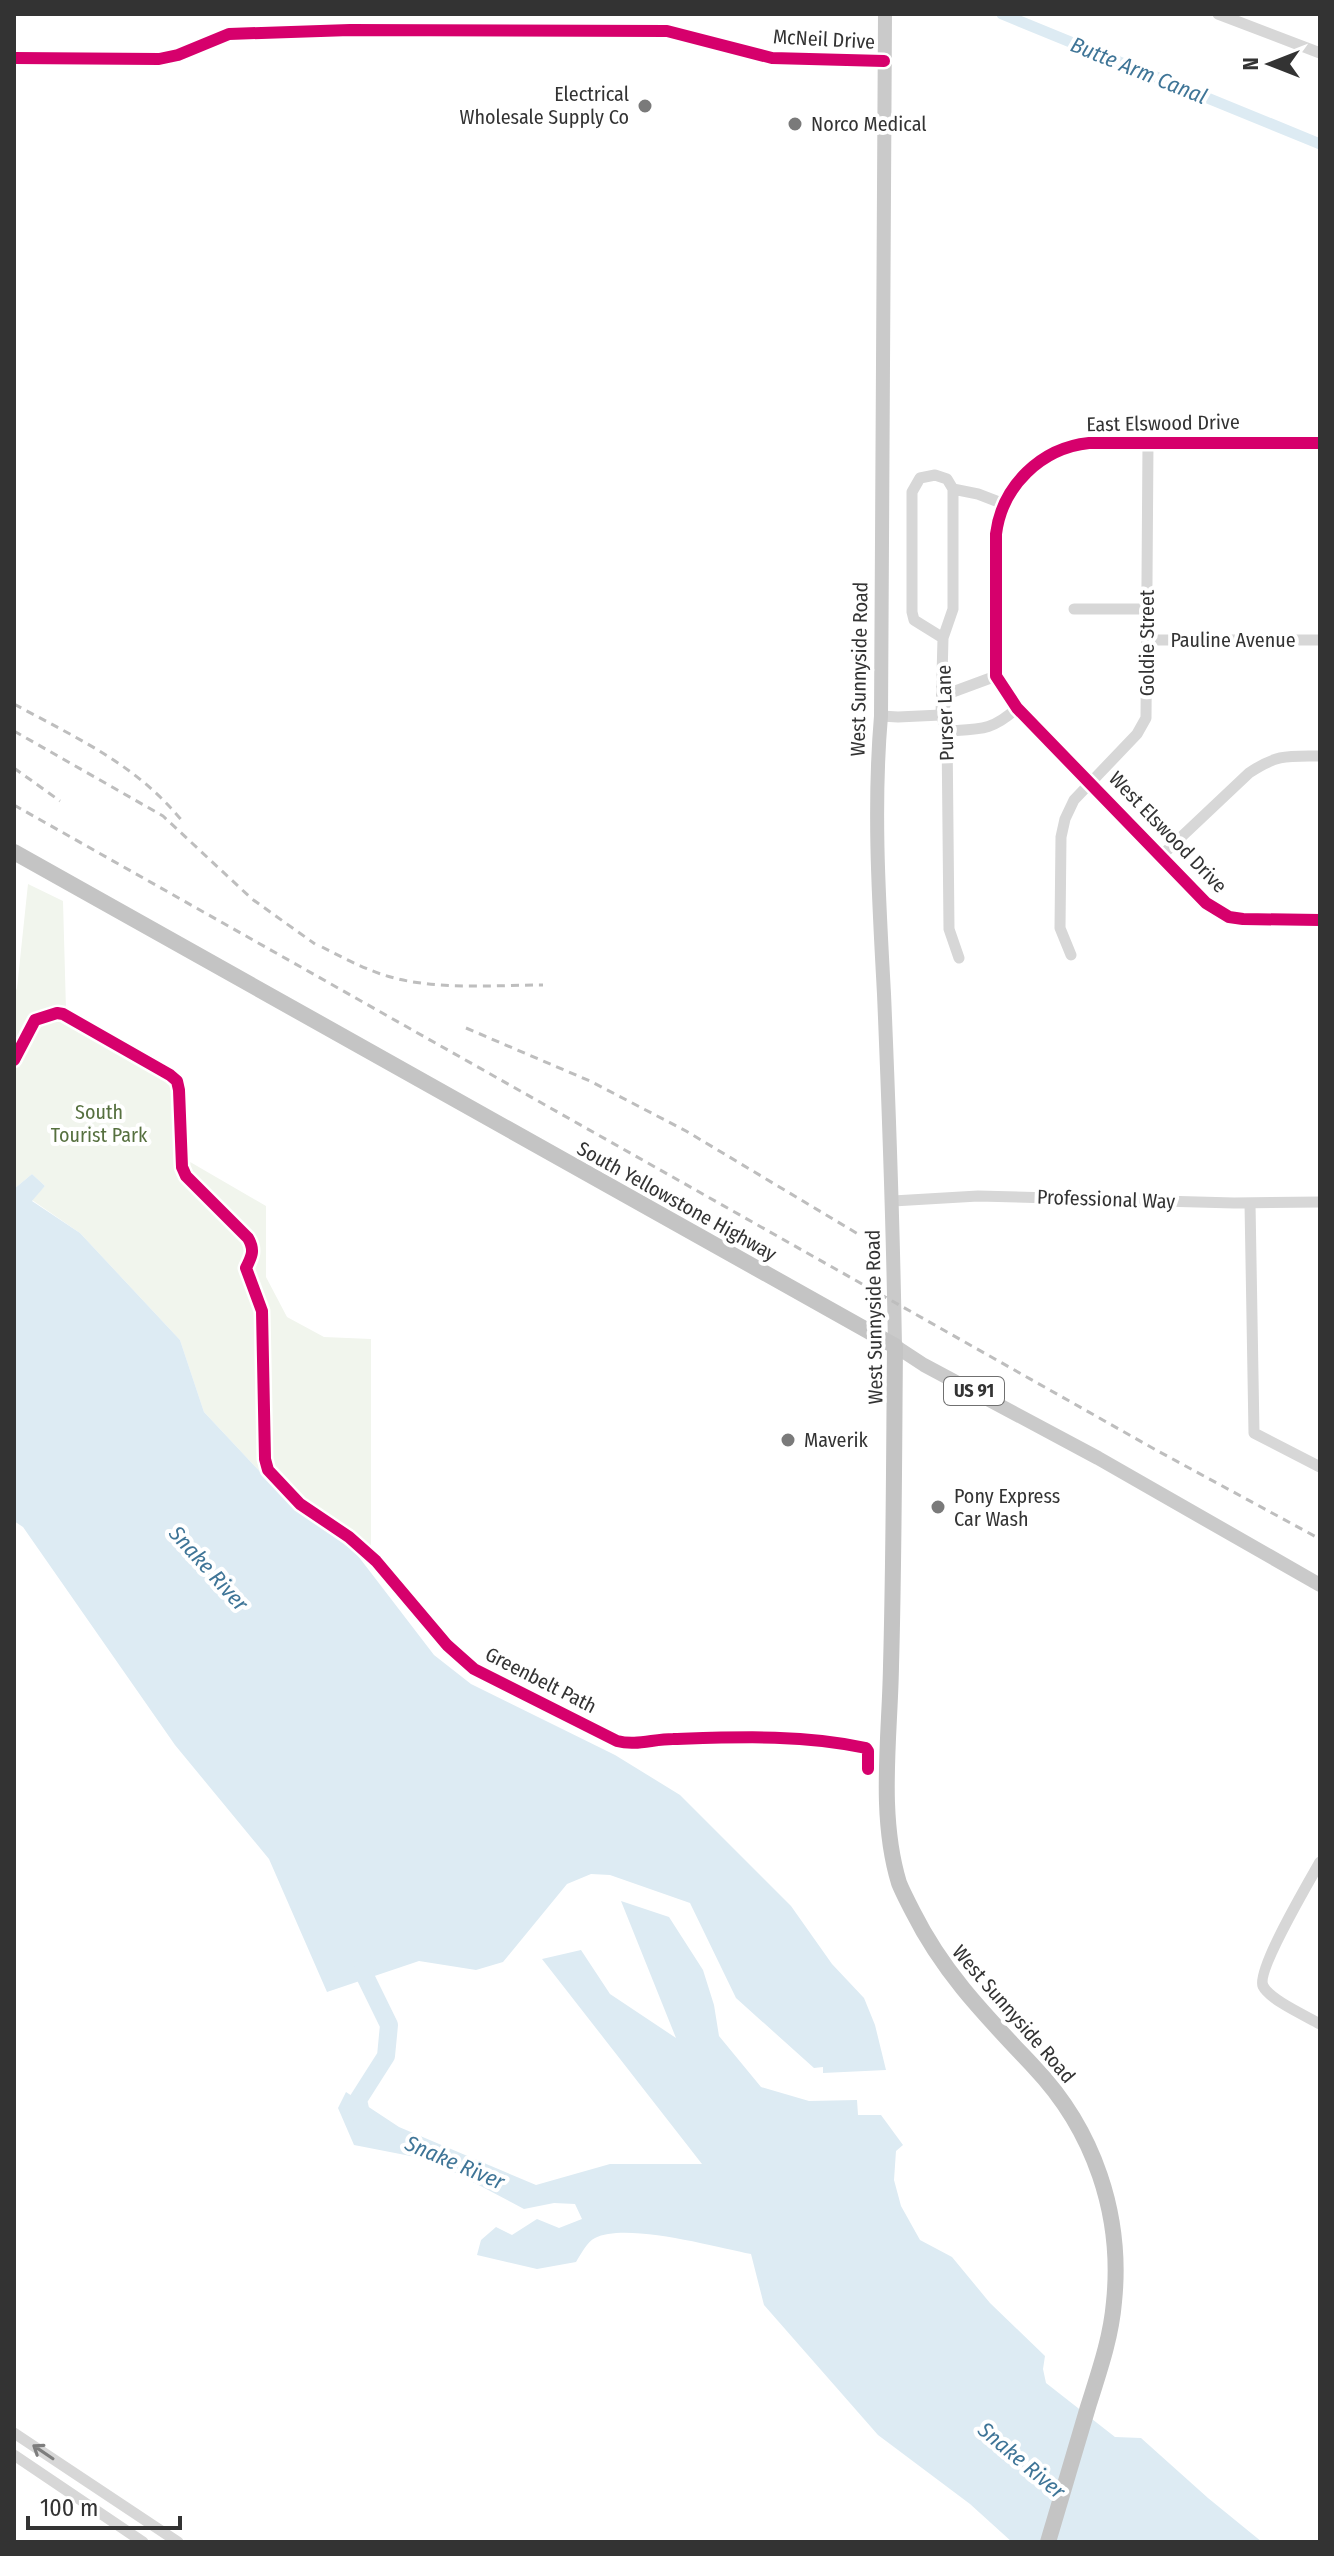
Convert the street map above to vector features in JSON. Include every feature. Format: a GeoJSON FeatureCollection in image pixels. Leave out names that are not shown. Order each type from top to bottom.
{"type":"FeatureCollection","features":[{"type":"Feature","properties":{"kind":"highway","name":"South Yellowstone Highway"},"geometry":{"type":"LineString","coordinates":[[14,852],[895,1346]]}},
{"type":"Feature","properties":{"kind":"highway","name":"West Sunnyside Road"},"geometry":{"type":"LineString","coordinates":[[895,1346],[888,1769],[894,1862],[900,1886],[941,1963],[1051,2085],[1072,2114],[1093,2155],[1108,2200],[1115,2243],[1114,2303],[1102,2364],[1048,2542]]}},
{"type":"Feature","properties":{"kind":"main road","name":"West Sunnyside Road"},"geometry":{"type":"LineString","coordinates":[[885,14],[881,716],[877,755],[879,900],[893,1201],[895,1346]]}},
{"type":"Feature","properties":{"kind":"main road","name":"South Yellowstone Highway"},"geometry":{"type":"LineString","coordinates":[[895,1346],[1320,1585]]}},
{"type":"Feature","properties":{"kind":"street"},"geometry":{"type":"LineString","coordinates":[[1218,14],[1320,53]]}},
{"type":"Feature","properties":{"kind":"street","name":"McNeil Drive"},"geometry":{"type":"LineString","coordinates":[[14,58],[159,59],[178,55],[229,34],[667,31],[772,58],[884,61]]}},
{"type":"Feature","properties":{"kind":"street","name":"East Elswood Drive"},"geometry":{"type":"LineString","coordinates":[[996,676],[997,520],[1023,475],[1054,452],[1070,445],[1089,443],[1320,443]]}},
{"type":"Feature","properties":{"kind":"street","name":"Goldie Street"},"geometry":{"type":"LineString","coordinates":[[1071,955],[1060,928],[1061,837],[1065,819],[1074,800],[1137,734],[1146,718],[1148,443]]}},
{"type":"Feature","properties":{"kind":"street","name":"Purser Lane"},"geometry":{"type":"LineString","coordinates":[[953,489],[947,479],[930,475],[920,478],[912,492],[912,612],[914,620],[943,638],[941,715],[947,731],[949,929],[959,958]]}},
{"type":"Feature","properties":{"kind":"street"},"geometry":{"type":"LineString","coordinates":[[943,638],[953,609],[953,489],[1004,504]]}},
{"type":"Feature","properties":{"kind":"street"},"geometry":{"type":"LineString","coordinates":[[1074,609],[1147,609]]}},
{"type":"Feature","properties":{"kind":"street","name":"Pauline Avenue"},"geometry":{"type":"LineString","coordinates":[[1147,640],[1320,640]]}},
{"type":"Feature","properties":{"kind":"street"},"geometry":{"type":"LineString","coordinates":[[881,716],[941,715],[950,693],[996,676],[1017,708],[1001,723],[979,729],[947,731]]}},
{"type":"Feature","properties":{"kind":"street","name":"West Elswood Drive"},"geometry":{"type":"LineString","coordinates":[[1017,708],[1206,903],[1229,917],[1320,920]]}},
{"type":"Feature","properties":{"kind":"street"},"geometry":{"type":"LineString","coordinates":[[1160,857],[1249,773],[1263,764],[1288,756],[1320,756]]}},
{"type":"Feature","properties":{"kind":"street","name":"Professional Way"},"geometry":{"type":"LineString","coordinates":[[893,1201],[978,1196],[1320,1202]]}},
{"type":"Feature","properties":{"kind":"street"},"geometry":{"type":"LineString","coordinates":[[1250,1203],[1254,1433],[1320,1467]]}},
{"type":"Feature","properties":{"kind":"street"},"geometry":{"type":"LineString","coordinates":[[1320,1862],[1262,1975],[1264,1988],[1275,1998],[1320,2024]]}},
{"type":"Feature","properties":{"kind":"street"},"geometry":{"type":"LineString","coordinates":[[14,2433],[178,2542]]}},
{"type":"Feature","properties":{"kind":"street"},"geometry":{"type":"LineString","coordinates":[[14,2455],[143,2542]]}},
{"type":"Feature","properties":{"kind":"green space","name":"South Tourist Park"},"geometry":{"type":"Polygon","coordinates":[[[28,884],[63,901],[66,1010],[184,1078],[185,1159],[266,1206],[266,1277],[287,1317],[324,1337],[371,1339],[371,1547],[355,1552],[295,1509],[204,1412],[180,1340],[80,1233],[32,1200],[45,1186],[32,1174],[14,1189],[14,995],[28,884]]]}},
{"type":"Feature","properties":{"kind":"water"},"geometry":{"type":"Polygon","coordinates":[[[32,1174],[45,1186],[32,1201],[80,1233],[180,1340],[204,1412],[295,1509],[355,1552],[434,1655],[471,1684],[615,1755],[680,1795],[791,1906],[832,1964],[864,1998],[875,2025],[886,2070],[823,2073],[823,2067],[814,2068],[736,1998],[690,1903],[610,1875],[591,1874],[567,1884],[503,1962],[476,1970],[419,1961],[327,1992],[269,1859],[175,1745],[23,1527],[14,1521],[14,1189],[32,1174]]]}},
{"type":"Feature","properties":{"kind":"water"},"geometry":{"type":"Polygon","coordinates":[[[621,1901],[669,1917],[703,1970],[714,2005],[719,2036],[761,2087],[809,2101],[857,2100],[858,2115],[881,2115],[903,2145],[896,2151],[894,2180],[901,2206],[920,2240],[952,2257],[990,2303],[1045,2356],[1043,2369],[1046,2383],[1115,2437],[1141,2438],[1262,2542],[1012,2542],[970,2504],[878,2435],[764,2305],[751,2254],[671,2237],[627,2233],[595,2238],[576,2262],[537,2269],[477,2255],[481,2240],[496,2227],[512,2235],[537,2219],[559,2228],[582,2219],[575,2204],[554,2203],[524,2209],[431,2160],[354,2145],[338,2108],[346,2092],[399,2127],[536,2185],[610,2164],[702,2164],[542,1959],[581,1950],[610,1994],[676,2038],[621,1901]]]}},
{"type":"Feature","properties":{"kind":"waterway","name":"Butte Arm Canal"},"geometry":{"type":"LineString","coordinates":[[1002,14],[1320,144]]}},
{"type":"Feature","properties":{"kind":"waterway","name":"Snake River"},"geometry":{"type":"LineString","coordinates":[[361,1954],[366,1978],[389,2025],[386,2056],[358,2100],[363,2122]]}},
{"type":"Feature","properties":{"kind":"railway"},"geometry":{"type":"LineString","coordinates":[[14,704],[126,768],[183,822]]}},
{"type":"Feature","properties":{"kind":"railway"},"geometry":{"type":"LineString","coordinates":[[14,731],[163,816],[252,899],[315,944]]}},
{"type":"Feature","properties":{"kind":"railway"},"geometry":{"type":"LineString","coordinates":[[14,768],[60,801]]}},
{"type":"Feature","properties":{"kind":"railway"},"geometry":{"type":"LineString","coordinates":[[14,805],[1156,1450],[1320,1539]]}},
{"type":"Feature","properties":{"kind":"railway"},"geometry":{"type":"LineString","coordinates":[[322,947],[368,969],[403,980],[463,986],[543,985]]}},
{"type":"Feature","properties":{"kind":"railway"},"geometry":{"type":"LineString","coordinates":[[466,1028],[590,1081],[686,1131],[858,1234]]}},
{"type":"Feature","properties":{"kind":"cycle path"},"geometry":{"type":"LineString","coordinates":[[14,58],[159,59],[178,55],[229,34],[350,30],[667,31],[772,58],[884,61]]}},
{"type":"Feature","properties":{"kind":"cycle path"},"geometry":{"type":"LineString","coordinates":[[1320,443],[1089,443],[1071,446],[1040,461],[1015,485],[1006,500],[996,534],[996,676],[1017,708],[1206,903],[1229,917],[1320,920]]}},
{"type":"Feature","properties":{"kind":"cycle path","name":"Greenbelt Path"},"geometry":{"type":"LineString","coordinates":[[14,1060],[35,1020],[57,1013],[177,1081],[182,1167],[186,1176],[248,1238],[252,1250],[246,1268],[262,1311],[265,1459],[268,1470],[300,1504],[349,1537],[376,1561],[447,1645],[474,1669],[617,1741],[631,1743],[746,1737],[818,1740],[866,1748],[868,1769]]}},
{"type":"Feature","properties":{"kind":"place","name":"Electrical Wholesale Supply Co"},"geometry":{"type":"Point","coordinates":[645,106]}},
{"type":"Feature","properties":{"kind":"place","name":"Norco Medical"},"geometry":{"type":"Point","coordinates":[795,124]}},
{"type":"Feature","properties":{"kind":"place","name":"Maverik"},"geometry":{"type":"Point","coordinates":[788,1440]}},
{"type":"Feature","properties":{"kind":"place","name":"Pony Express Car Wash"},"geometry":{"type":"Point","coordinates":[938,1507]}}]}
